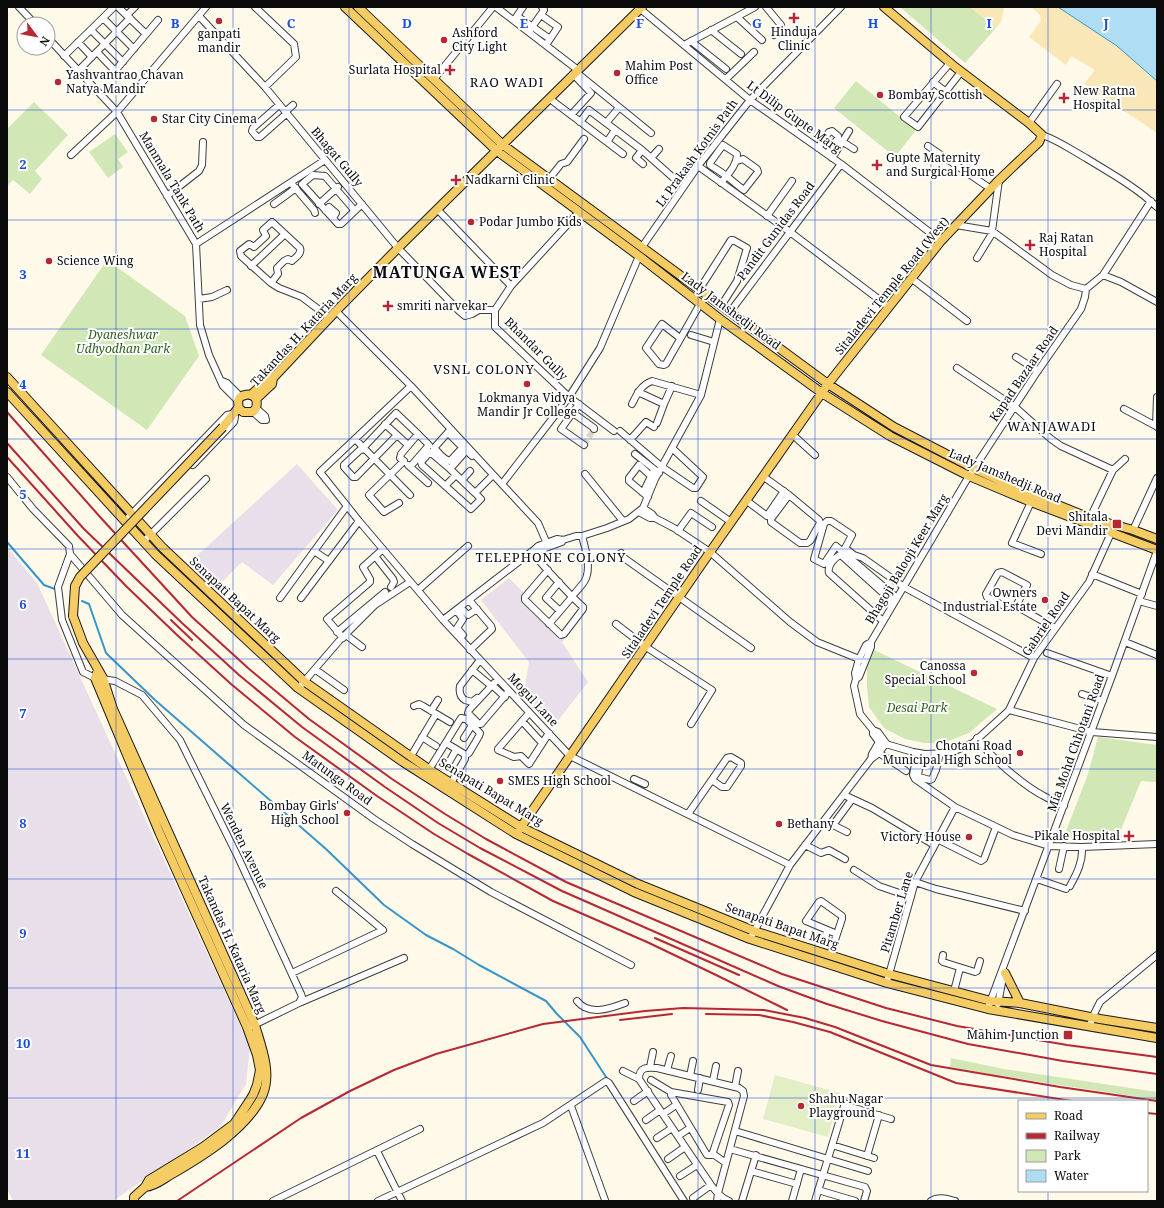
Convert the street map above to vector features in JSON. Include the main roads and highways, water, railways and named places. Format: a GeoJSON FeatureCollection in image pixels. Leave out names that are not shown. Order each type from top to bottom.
{"type":"FeatureCollection","features":[{"type":"Feature","properties":{"kind":"main road","name":"Lady Jamshedji Road"},"geometry":{"type":"LineString","coordinates":[[345,7],[500,148],[579,212],[639,256],[720,319],[822,393],[890,436],[969,476],[1157,551]]}},
{"type":"Feature","properties":{"kind":"main road","name":"Lady Jamshedji Road"},"geometry":{"type":"LineString","coordinates":[[358,7],[434,79],[500,148],[549,178],[828,384],[894,427],[975,469],[1090,518],[1133,530],[1157,539]]}},
{"type":"Feature","properties":{"kind":"main road","name":"Sitaladevi Temple Road (West)"},"geometry":{"type":"LineString","coordinates":[[828,384],[941,241],[999,180],[1039,142],[1042,135],[1029,123],[961,72],[884,7]]}},
{"type":"Feature","properties":{"kind":"main road","name":"Takandas H. Kataria Marg"},"geometry":{"type":"LineString","coordinates":[[240,404],[246,413],[255,410],[253,397],[268,379],[273,378],[398,248],[550,99],[640,8]]}},
{"type":"Feature","properties":{"kind":"main road","name":"Senapati Bapat Marg"},"geometry":{"type":"LineString","coordinates":[[9,382],[83,460],[150,535],[305,682],[411,756],[427,773],[451,783],[519,831]]}},
{"type":"Feature","properties":{"kind":"main road","name":"Sitaladevi Temple Road"},"geometry":{"type":"LineString","coordinates":[[519,831],[710,552],[828,384]]}},
{"type":"Feature","properties":{"kind":"main road","name":"Senapati Bapat Marg"},"geometry":{"type":"LineString","coordinates":[[7,392],[143,542],[298,688],[389,752],[427,773],[519,831],[564,853],[634,892],[750,939],[887,983],[938,996],[992,1004],[1020,1003],[1092,1018],[1157,1028]]}},
{"type":"Feature","properties":{"kind":"main road","name":"Takandas H. Kataria Marg"},"geometry":{"type":"LineString","coordinates":[[132,1200],[145,1187],[152,1186],[171,1171],[188,1165],[199,1154],[236,1126],[255,1107],[263,1093],[260,1087],[266,1070],[264,1055],[143,785],[111,709],[99,675],[83,643],[73,616],[76,586],[80,578],[229,420],[245,395],[253,397]]}},
{"type":"Feature","properties":{"kind":"main road"},"geometry":{"type":"LineString","coordinates":[[21,408],[28,401]]}},
{"type":"Feature","properties":{"kind":"main road"},"geometry":{"type":"LineString","coordinates":[[75,467],[83,460]]}},
{"type":"Feature","properties":{"kind":"main road"},"geometry":{"type":"LineString","coordinates":[[343,720],[348,712]]}},
{"type":"Feature","properties":{"kind":"main road"},"geometry":{"type":"LineString","coordinates":[[389,752],[394,744]]}},
{"type":"Feature","properties":{"kind":"main road","name":"Senapati Bapat Marg"},"geometry":{"type":"LineString","coordinates":[[564,853],[754,931],[826,949],[889,974],[954,991],[992,1004],[996,1010],[1157,1038]]}},
{"type":"Feature","properties":{"kind":"main road"},"geometry":{"type":"LineString","coordinates":[[664,904],[668,896]]}},
{"type":"Feature","properties":{"kind":"main road"},"geometry":{"type":"LineString","coordinates":[[711,923],[714,915]]}},
{"type":"Feature","properties":{"kind":"main road"},"geometry":{"type":"LineString","coordinates":[[1004,971],[1020,1003]]}},
{"type":"Feature","properties":{"kind":"main road"},"geometry":{"type":"LineString","coordinates":[[938,996],[940,987]]}},
{"type":"Feature","properties":{"kind":"water"},"geometry":{"type":"Polygon","coordinates":[[[1058,7],[1157,7],[1157,81],[1117,46],[1058,7]]]}},
{"type":"Feature","properties":{"kind":"waterway"},"geometry":{"type":"LineString","coordinates":[[7,542],[44,585],[55,589]]}},
{"type":"Feature","properties":{"kind":"waterway"},"geometry":{"type":"LineString","coordinates":[[82,601],[89,604],[106,653],[155,700],[326,849],[384,905],[426,935],[546,1001],[580,1037],[608,1080]]}},
{"type":"Feature","properties":{"kind":"tunnel"},"geometry":{"type":"LineString","coordinates":[[584,445],[594,429]]}},
{"type":"Feature","properties":{"kind":"railway"},"geometry":{"type":"LineString","coordinates":[[7,412],[101,518],[192,617],[248,668],[309,719],[392,779],[486,839],[566,882],[782,974],[886,1008],[957,1026],[1067,1045],[1157,1057]]}},
{"type":"Feature","properties":{"kind":"railway"},"geometry":{"type":"LineString","coordinates":[[7,443],[84,529],[182,623],[239,675],[302,727],[385,787],[438,823],[480,848],[562,891],[778,986],[827,1004],[882,1021],[968,1044],[1063,1061],[1157,1074]]}},
{"type":"Feature","properties":{"kind":"railway"},"geometry":{"type":"LineString","coordinates":[[7,457],[78,536],[126,586],[176,634],[231,684],[295,737],[377,796],[434,834],[553,901],[647,942],[787,1010]]}},
{"type":"Feature","properties":{"kind":"railway"},"geometry":{"type":"LineString","coordinates":[[171,620],[192,640]]}},
{"type":"Feature","properties":{"kind":"railway"},"geometry":{"type":"LineString","coordinates":[[655,938],[739,975]]}},
{"type":"Feature","properties":{"kind":"railway"},"geometry":{"type":"LineString","coordinates":[[177,1201],[301,1118],[350,1091],[394,1070],[436,1054],[543,1024],[645,1011],[683,1008],[764,1010],[805,1018],[835,1027],[931,1065],[1060,1087],[1157,1101]]}},
{"type":"Feature","properties":{"kind":"railway"},"geometry":{"type":"LineString","coordinates":[[620,1020],[672,1014]]}},
{"type":"Feature","properties":{"kind":"railway"},"geometry":{"type":"LineString","coordinates":[[706,1014],[759,1015],[793,1022],[830,1032],[956,1083],[1066,1100]]}},
{"type":"Feature","properties":{"kind":"railway"},"geometry":{"type":"LineString","coordinates":[[1148,1113],[1157,1114]]}},
{"type":"Feature","properties":{"kind":"place","name":"Hinduja Clinic"},"geometry":{"type":"Point","coordinates":[794,18]}},
{"type":"Feature","properties":{"kind":"place","name":"ganpati mandir"},"geometry":{"type":"Point","coordinates":[219,21]}},
{"type":"Feature","properties":{"kind":"place","name":"Ashford City Light"},"geometry":{"type":"Point","coordinates":[444,40]}},
{"type":"Feature","properties":{"kind":"place","name":"Surlata Hospital"},"geometry":{"type":"Point","coordinates":[450,70]}},
{"type":"Feature","properties":{"kind":"place","name":"Mahim Post Office"},"geometry":{"type":"Point","coordinates":[617,73]}},
{"type":"Feature","properties":{"kind":"place","name":"Yashvantrao Chavan Natya Mandir"},"geometry":{"type":"Point","coordinates":[58,82]}},
{"type":"Feature","properties":{"kind":"place","name":"Bombay Scottish"},"geometry":{"type":"Point","coordinates":[880,95]}},
{"type":"Feature","properties":{"kind":"place","name":"New Ratna Hospital"},"geometry":{"type":"Point","coordinates":[1064,98]}},
{"type":"Feature","properties":{"kind":"place","name":"Star City Cinema"},"geometry":{"type":"Point","coordinates":[154,119]}},
{"type":"Feature","properties":{"kind":"place","name":"Gupte Maternity and Surgical Home"},"geometry":{"type":"Point","coordinates":[877,165]}},
{"type":"Feature","properties":{"kind":"place","name":"Nadkarni Clinic"},"geometry":{"type":"Point","coordinates":[456,180]}},
{"type":"Feature","properties":{"kind":"place","name":"Podar Jumbo Kids"},"geometry":{"type":"Point","coordinates":[471,222]}},
{"type":"Feature","properties":{"kind":"place","name":"Raj Ratan Hospital"},"geometry":{"type":"Point","coordinates":[1030,245]}},
{"type":"Feature","properties":{"kind":"place","name":"Science Wing"},"geometry":{"type":"Point","coordinates":[49,261]}},
{"type":"Feature","properties":{"kind":"place","name":"smriti narvekar"},"geometry":{"type":"Point","coordinates":[388,306]}},
{"type":"Feature","properties":{"kind":"place","name":"Lokmanya Vidya Mandir Jr College"},"geometry":{"type":"Point","coordinates":[527,384]}},
{"type":"Feature","properties":{"kind":"place","name":"Shitala Devi Mandir"},"geometry":{"type":"Point","coordinates":[1117,524]}},
{"type":"Feature","properties":{"kind":"place","name":"Owners Industrial Estate"},"geometry":{"type":"Point","coordinates":[1045,600]}},
{"type":"Feature","properties":{"kind":"place","name":"Canossa Special School"},"geometry":{"type":"Point","coordinates":[974,673]}},
{"type":"Feature","properties":{"kind":"place","name":"Chotani Road Municipal High School"},"geometry":{"type":"Point","coordinates":[1020,753]}},
{"type":"Feature","properties":{"kind":"place","name":"SMES High School"},"geometry":{"type":"Point","coordinates":[500,781]}},
{"type":"Feature","properties":{"kind":"place","name":"Bombay Girls' High School"},"geometry":{"type":"Point","coordinates":[347,813]}},
{"type":"Feature","properties":{"kind":"place","name":"Bethany"},"geometry":{"type":"Point","coordinates":[779,824]}},
{"type":"Feature","properties":{"kind":"place","name":"Pikale Hospital"},"geometry":{"type":"Point","coordinates":[1129,836]}},
{"type":"Feature","properties":{"kind":"place","name":"Victory House"},"geometry":{"type":"Point","coordinates":[969,837]}},
{"type":"Feature","properties":{"kind":"place","name":"Mahim Junction"},"geometry":{"type":"Point","coordinates":[1068,1035]}},
{"type":"Feature","properties":{"kind":"place","name":"Shahu Nagar Playground"},"geometry":{"type":"Point","coordinates":[801,1106]}},
{"type":"Feature","properties":{"kind":"district","name":"RAO WADI"},"geometry":{"type":"Point","coordinates":[507,82]}},
{"type":"Feature","properties":{"kind":"district","name":"MATUNGA WEST"},"geometry":{"type":"Point","coordinates":[447,272]}},
{"type":"Feature","properties":{"kind":"district","name":"VSNL COLONY"},"geometry":{"type":"Point","coordinates":[484,369]}},
{"type":"Feature","properties":{"kind":"district","name":"WANJAWADI"},"geometry":{"type":"Point","coordinates":[1052,426]}},
{"type":"Feature","properties":{"kind":"district","name":"TELEPHONE COLONY"},"geometry":{"type":"Point","coordinates":[551,557]}},
{"type":"Feature","properties":{"kind":"park label","name":"Dyaneshwar Udhyodhan Park"},"geometry":{"type":"Point","coordinates":[123,342]}},
{"type":"Feature","properties":{"kind":"park label","name":"Desai Park"},"geometry":{"type":"Point","coordinates":[917,708]}}]}
